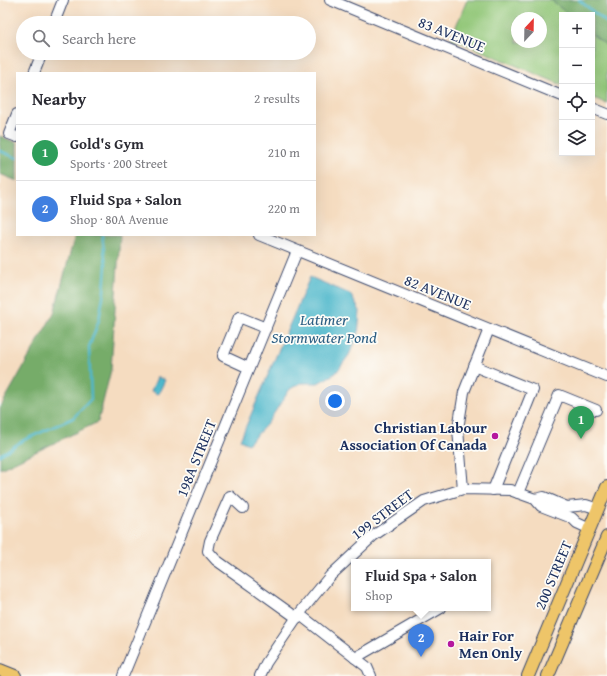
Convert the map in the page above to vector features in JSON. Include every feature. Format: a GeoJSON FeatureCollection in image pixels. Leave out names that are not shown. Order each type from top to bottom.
{"type":"FeatureCollection","features":[{"type":"Feature","properties":{"kind":"main road","name":"200 STREET"},"geometry":{"type":"LineString","coordinates":[[528,676],[607,487]]}},
{"type":"Feature","properties":{"kind":"main road"},"geometry":{"type":"LineString","coordinates":[[548,676],[607,537]]}},
{"type":"Feature","properties":{"kind":"main road"},"geometry":{"type":"LineString","coordinates":[[0,670],[15,676]]}},
{"type":"Feature","properties":{"kind":"street"},"geometry":{"type":"LineString","coordinates":[[57,16],[63,0]]}},
{"type":"Feature","properties":{"kind":"street","name":"83 AVENUE"},"geometry":{"type":"LineString","coordinates":[[330,0],[559,95]]}},
{"type":"Feature","properties":{"kind":"street"},"geometry":{"type":"LineString","coordinates":[[34,72],[39,60]]}},
{"type":"Feature","properties":{"kind":"street"},"geometry":{"type":"LineString","coordinates":[[595,109],[607,114]]}},
{"type":"Feature","properties":{"kind":"street"},"geometry":{"type":"LineString","coordinates":[[13,136],[16,120]]}},
{"type":"Feature","properties":{"kind":"street","name":"82 AVENUE"},"geometry":{"type":"LineString","coordinates":[[260,236],[607,377]]}},
{"type":"Feature","properties":{"kind":"street","name":"198A STREET"},"geometry":{"type":"LineString","coordinates":[[123,676],[297,251]]}},
{"type":"Feature","properties":{"kind":"street"},"geometry":{"type":"LineString","coordinates":[[249,368],[223,356],[239,317],[266,328]]}},
{"type":"Feature","properties":{"kind":"street"},"geometry":{"type":"LineString","coordinates":[[464,489],[458,429],[464,392],[489,329]]}},
{"type":"Feature","properties":{"kind":"street"},"geometry":{"type":"LineString","coordinates":[[474,366],[533,390],[493,490]]}},
{"type":"Feature","properties":{"kind":"street"},"geometry":{"type":"LineString","coordinates":[[518,493],[555,393],[596,410]]}},
{"type":"Feature","properties":{"kind":"street","name":"199 STREET"},"geometry":{"type":"LineString","coordinates":[[260,676],[266,663],[298,616],[330,576],[373,536],[424,501],[464,489],[510,490],[535,499]]}},
{"type":"Feature","properties":{"kind":"street"},"geometry":{"type":"LineString","coordinates":[[243,508],[230,496],[210,541],[208,551],[216,560],[298,616],[367,667],[371,676]]}},
{"type":"Feature","properties":{"kind":"street"},"geometry":{"type":"LineString","coordinates":[[590,529],[577,523],[572,518],[541,506],[535,499],[544,497],[567,507],[586,505],[598,509]]}},
{"type":"Feature","properties":{"kind":"street"},"geometry":{"type":"LineString","coordinates":[[355,658],[436,611]]}},
{"type":"Feature","properties":{"kind":"green space"},"geometry":{"type":"Polygon","coordinates":[[[467,0],[551,0],[565,12],[559,12],[559,84],[451,38],[467,0]]]}},
{"type":"Feature","properties":{"kind":"green space"},"geometry":{"type":"Polygon","coordinates":[[[551,0],[607,0],[607,46],[595,36],[595,12],[565,12],[551,0]]]}},
{"type":"Feature","properties":{"kind":"green space"},"geometry":{"type":"Polygon","coordinates":[[[595,36],[607,46],[607,104],[595,98],[595,36]]]}},
{"type":"Feature","properties":{"kind":"green space"},"geometry":{"type":"Polygon","coordinates":[[[0,136],[16,143],[16,181],[0,174],[0,136]]]}},
{"type":"Feature","properties":{"kind":"green space"},"geometry":{"type":"Polygon","coordinates":[[[75,236],[120,236],[111,370],[98,422],[0,469],[0,408],[54,313],[75,236]]]}},
{"type":"Feature","properties":{"kind":"water","name":"Latimer Stormwater Pond"},"geometry":{"type":"Polygon","coordinates":[[[310,277],[350,294],[360,311],[358,335],[349,355],[336,373],[318,383],[301,383],[290,389],[267,424],[248,444],[240,440],[310,277]]]}},
{"type":"Feature","properties":{"kind":"water"},"geometry":{"type":"Polygon","coordinates":[[[157,377],[165,380],[159,393],[157,394],[151,391],[157,377]]]}},
{"type":"Feature","properties":{"kind":"waterway"},"geometry":{"type":"LineString","coordinates":[[579,0],[607,23]]}},
{"type":"Feature","properties":{"kind":"waterway"},"geometry":{"type":"LineString","coordinates":[[0,151],[16,158]]}},
{"type":"Feature","properties":{"kind":"waterway"},"geometry":{"type":"LineString","coordinates":[[0,455],[24,440],[73,418],[91,399],[89,347],[99,320],[104,291],[106,265],[102,236]]}},
{"type":"Feature","properties":{"kind":"place","name":"Christian Labour Association Of Canada"},"geometry":{"type":"Point","coordinates":[495,436]}},
{"type":"Feature","properties":{"kind":"place","name":"Gold's Gym"},"geometry":{"type":"Point","coordinates":[581,439]}},
{"type":"Feature","properties":{"kind":"place","name":"Hair For Men Only"},"geometry":{"type":"Point","coordinates":[451,644]}},
{"type":"Feature","properties":{"kind":"place","name":"Fluid Spa + Salon"},"geometry":{"type":"Point","coordinates":[421,657]}}]}
